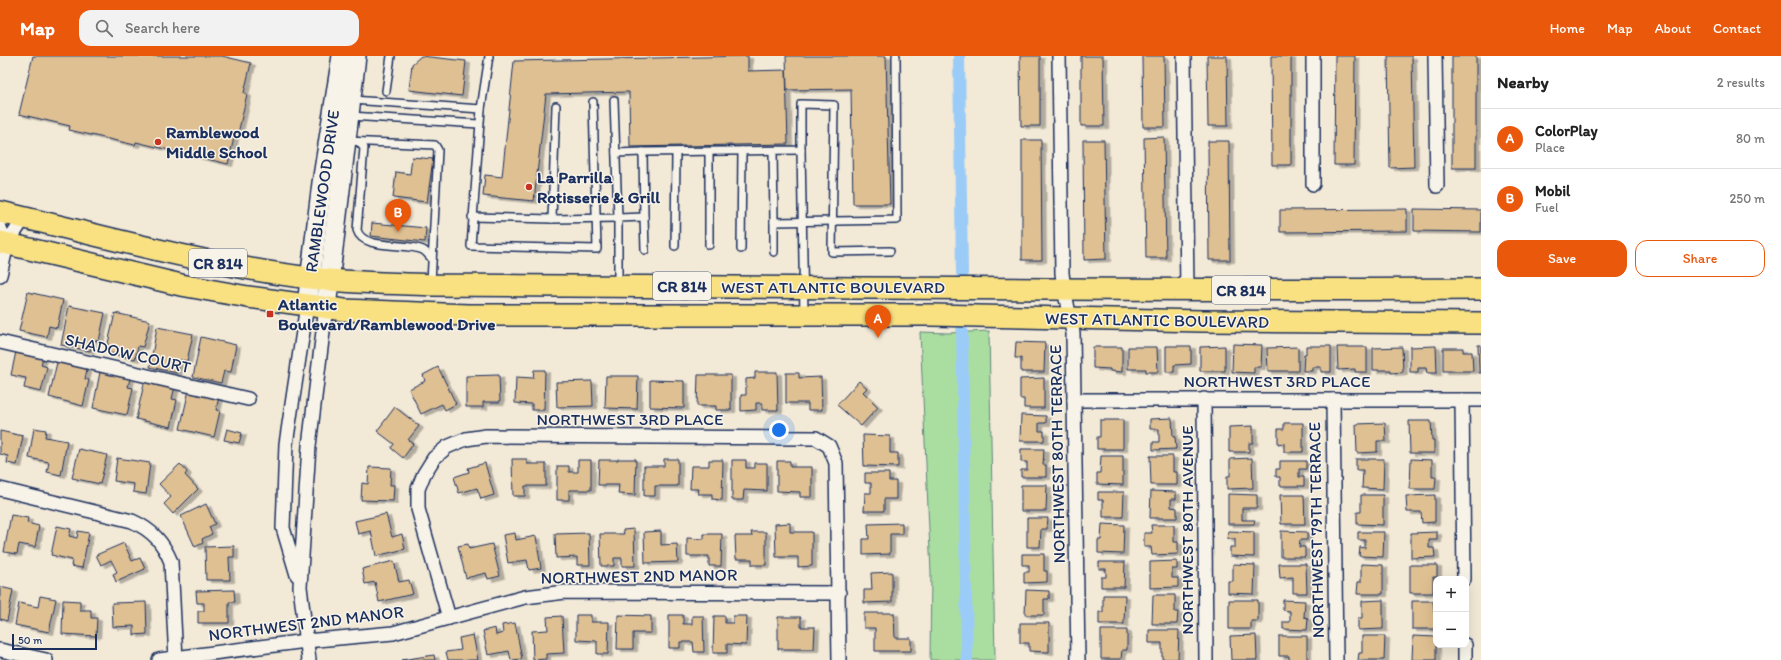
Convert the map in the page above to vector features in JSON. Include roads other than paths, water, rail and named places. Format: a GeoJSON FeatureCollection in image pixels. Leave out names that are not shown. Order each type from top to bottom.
{"type":"FeatureCollection","features":[{"type":"Feature","properties":{"kind":"main road","name":"WEST ATLANTIC BOULEVARD"},"geometry":{"type":"LineString","coordinates":[[0,212],[204,261],[319,279],[431,285],[933,287],[1187,290],[1481,289]]}},
{"type":"Feature","properties":{"kind":"main road","name":"WEST ATLANTIC BOULEVARD"},"geometry":{"type":"LineString","coordinates":[[2,238],[181,285],[316,306],[468,315],[932,315],[1070,319],[1481,323]]}},
{"type":"Feature","properties":{"kind":"street","name":"RAMBLEWOOD DRIVE"},"geometry":{"type":"LineString","coordinates":[[300,587],[316,306],[330,125],[342,56]]}},
{"type":"Feature","properties":{"kind":"street","name":"RAMBLEWOOD DRIVE"},"geometry":{"type":"LineString","coordinates":[[319,279],[353,142],[351,108],[356,56]]}},
{"type":"Feature","properties":{"kind":"street","name":"NORTHWEST 80TH TERRACE"},"geometry":{"type":"LineString","coordinates":[[1059,56],[1064,289],[1073,333],[1078,660]]}},
{"type":"Feature","properties":{"kind":"street"},"geometry":{"type":"LineString","coordinates":[[1184,56],[1187,290]]}},
{"type":"Feature","properties":{"kind":"street"},"geometry":{"type":"LineString","coordinates":[[1312,56],[1312,184]]}},
{"type":"Feature","properties":{"kind":"street"},"geometry":{"type":"LineString","coordinates":[[1435,56],[1437,186]]}},
{"type":"Feature","properties":{"kind":"street"},"geometry":{"type":"LineString","coordinates":[[0,275],[2,238],[24,218]]}},
{"type":"Feature","properties":{"kind":"street","name":"RAMBLEWOOD DRIVE"},"geometry":{"type":"LineString","coordinates":[[309,660],[300,587],[284,528],[286,444],[316,306]]}},
{"type":"Feature","properties":{"kind":"street","name":"SHADOW COURT"},"geometry":{"type":"LineString","coordinates":[[0,342],[248,399]]}},
{"type":"Feature","properties":{"kind":"street","name":"NORTHWEST 80TH AVENUE"},"geometry":{"type":"LineString","coordinates":[[1204,399],[1206,660]]}},
{"type":"Feature","properties":{"kind":"street","name":"NORTHWEST 3RD PLACE"},"geometry":{"type":"LineString","coordinates":[[1074,400],[1481,400]]}},
{"type":"Feature","properties":{"kind":"street","name":"NORTHWEST 79TH TERRACE"},"geometry":{"type":"LineString","coordinates":[[1333,400],[1336,660]]}},
{"type":"Feature","properties":{"kind":"street"},"geometry":{"type":"LineString","coordinates":[[1462,400],[1464,576]]}},
{"type":"Feature","properties":{"kind":"street","name":"NORTHWEST 3RD PLACE"},"geometry":{"type":"LineString","coordinates":[[449,618],[418,509],[418,489],[424,474],[434,458],[447,447],[466,439],[486,436],[816,438],[829,446],[836,463],[839,593]]}},
{"type":"Feature","properties":{"kind":"street"},"geometry":{"type":"LineString","coordinates":[[0,490],[132,521],[147,528],[158,538],[166,550],[170,562],[176,659]]}},
{"type":"Feature","properties":{"kind":"street","name":"NORTHWEST 2ND MANOR"},"geometry":{"type":"LineString","coordinates":[[159,660],[306,641],[393,633],[525,597],[565,592],[839,593]]}},
{"type":"Feature","properties":{"kind":"street"},"geometry":{"type":"LineString","coordinates":[[839,593],[839,660]]}},
{"type":"Feature","properties":{"kind":"street"},"geometry":{"type":"LineString","coordinates":[[1465,648],[1465,660]]}},
{"type":"Feature","properties":{"kind":"street"},"geometry":{"type":"LineString","coordinates":[[0,650],[46,660]]}},
{"type":"Feature","properties":{"kind":"lane"},"geometry":{"type":"LineString","coordinates":[[386,91],[391,56]]}},
{"type":"Feature","properties":{"kind":"lane"},"geometry":{"type":"LineString","coordinates":[[489,56],[481,110],[471,246],[597,249],[593,102]]}},
{"type":"Feature","properties":{"kind":"lane"},"geometry":{"type":"LineString","coordinates":[[774,222],[897,220],[896,56]]}},
{"type":"Feature","properties":{"kind":"lane"},"geometry":{"type":"LineString","coordinates":[[614,100],[618,218],[618,286]]}},
{"type":"Feature","properties":{"kind":"lane"},"geometry":{"type":"LineString","coordinates":[[804,316],[801,221],[801,104],[834,105],[832,252],[890,251]]}},
{"type":"Feature","properties":{"kind":"lane"},"geometry":{"type":"LineString","coordinates":[[552,219],[556,106]]}},
{"type":"Feature","properties":{"kind":"lane"},"geometry":{"type":"LineString","coordinates":[[351,108],[481,110]]}},
{"type":"Feature","properties":{"kind":"lane"},"geometry":{"type":"LineString","coordinates":[[351,108],[480,124]]}},
{"type":"Feature","properties":{"kind":"lane"},"geometry":{"type":"LineString","coordinates":[[353,142],[364,148],[357,230],[359,237],[366,242],[413,247],[424,251],[432,259]]}},
{"type":"Feature","properties":{"kind":"lane"},"geometry":{"type":"LineString","coordinates":[[353,142],[435,145],[438,150],[431,285]]}},
{"type":"Feature","properties":{"kind":"lane"},"geometry":{"type":"LineString","coordinates":[[616,153],[800,150]]}},
{"type":"Feature","properties":{"kind":"lane"},"geometry":{"type":"LineString","coordinates":[[741,249],[742,151]]}},
{"type":"Feature","properties":{"kind":"lane"},"geometry":{"type":"LineString","coordinates":[[772,151],[774,252]]}},
{"type":"Feature","properties":{"kind":"lane"},"geometry":{"type":"LineString","coordinates":[[643,152],[645,250]]}},
{"type":"Feature","properties":{"kind":"lane"},"geometry":{"type":"LineString","coordinates":[[709,152],[709,245]]}},
{"type":"Feature","properties":{"kind":"lane"},"geometry":{"type":"LineString","coordinates":[[675,246],[676,153]]}},
{"type":"Feature","properties":{"kind":"lane"},"geometry":{"type":"LineString","coordinates":[[472,217],[552,219],[644,217]]}},
{"type":"Feature","properties":{"kind":"waterway"},"geometry":{"type":"LineString","coordinates":[[959,56],[962,273]]}},
{"type":"Feature","properties":{"kind":"waterway"},"geometry":{"type":"LineString","coordinates":[[962,331],[967,660]]}},
{"type":"Feature","properties":{"kind":"place","name":"Ramblewood Middle School"},"geometry":{"type":"Point","coordinates":[158,142]}},
{"type":"Feature","properties":{"kind":"place","name":"La Parrilla Rotisserie & Grill"},"geometry":{"type":"Point","coordinates":[529,187]}},
{"type":"Feature","properties":{"kind":"place","name":"Mobil"},"geometry":{"type":"Point","coordinates":[398,232]}},
{"type":"Feature","properties":{"kind":"place","name":"Atlantic Boulevard/Ramblewood Drive"},"geometry":{"type":"Point","coordinates":[270,314]}},
{"type":"Feature","properties":{"kind":"place","name":"ColorPlay"},"geometry":{"type":"Point","coordinates":[878,338]}}]}
